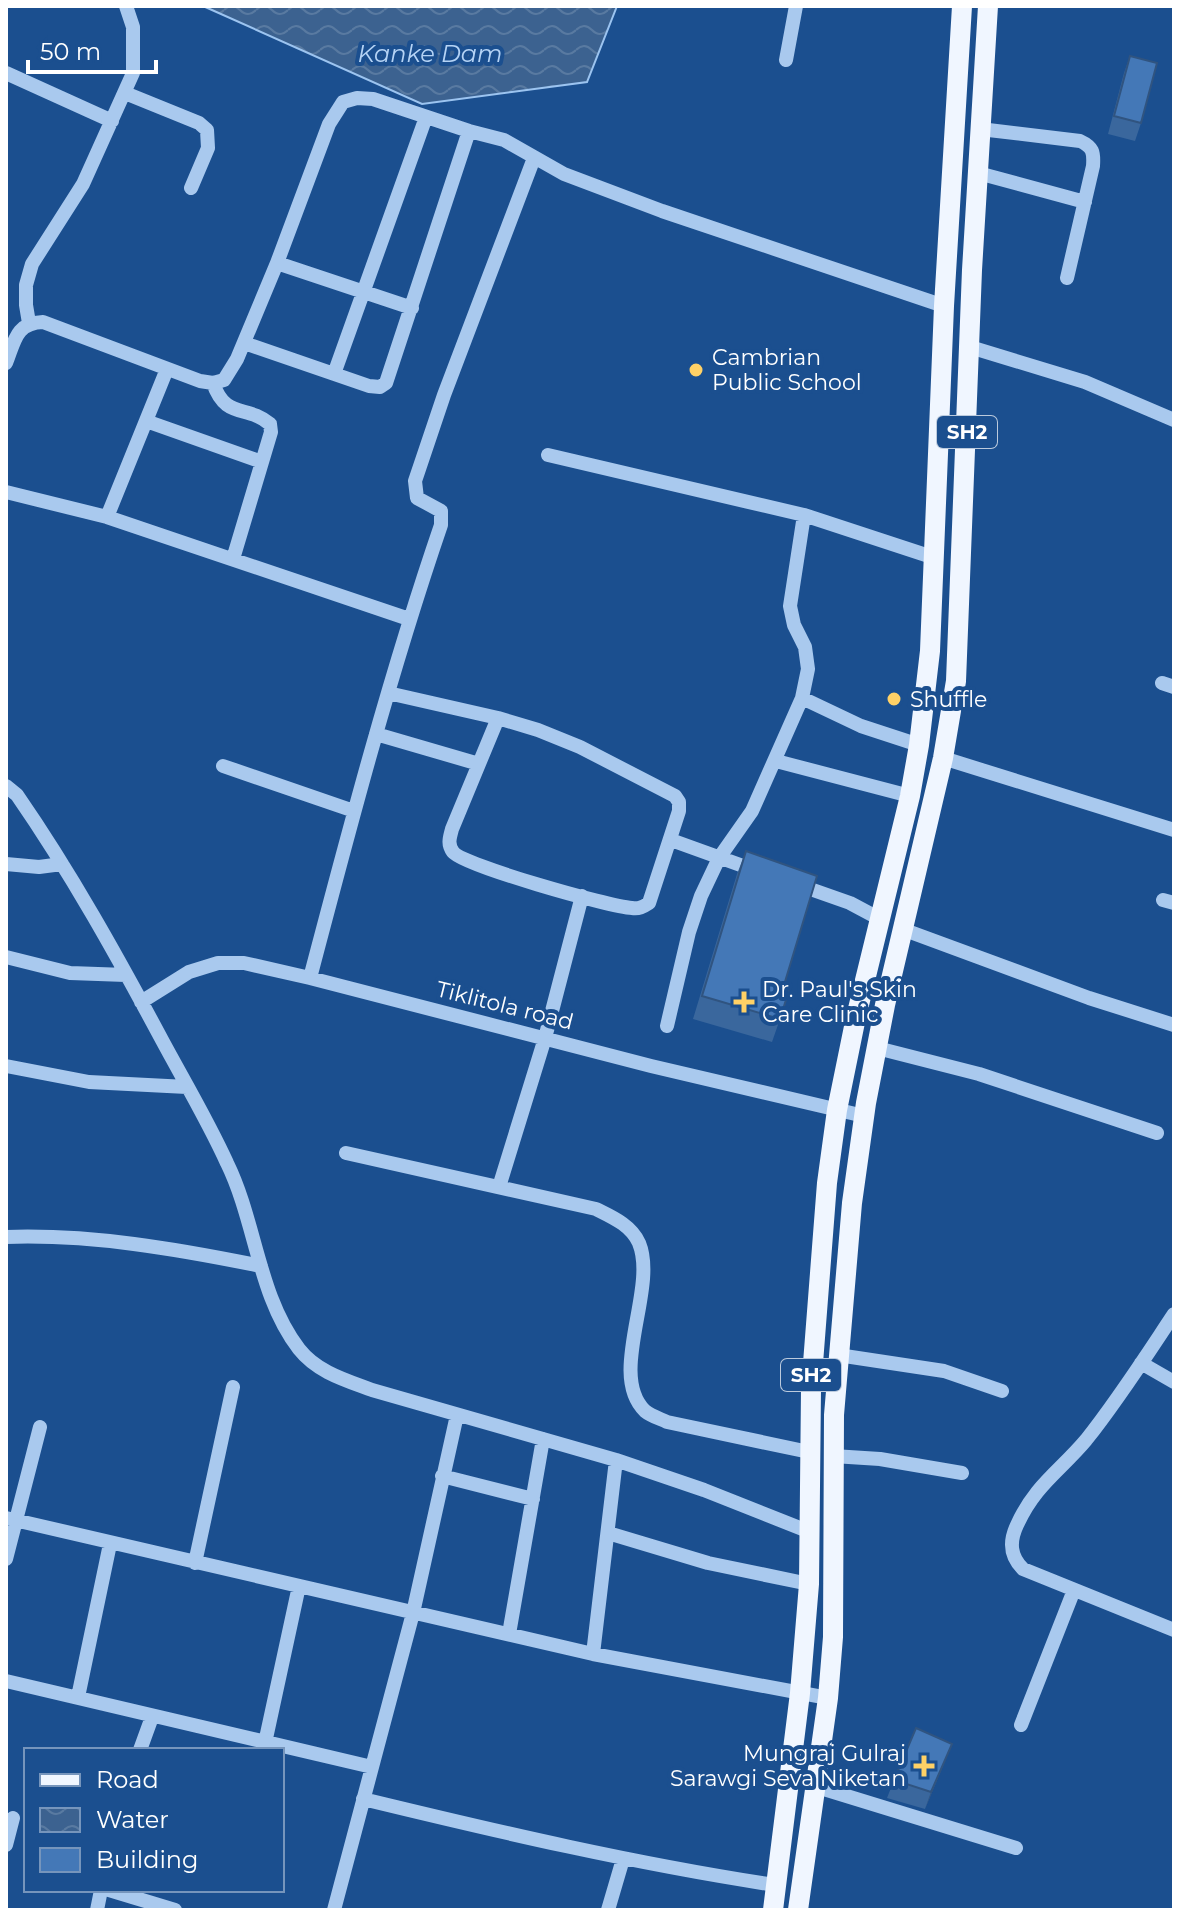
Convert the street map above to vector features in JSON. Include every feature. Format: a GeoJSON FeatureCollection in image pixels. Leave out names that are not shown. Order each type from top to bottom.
{"type":"FeatureCollection","features":[{"type":"Feature","properties":{"kind":"main road","name":"SH2"},"geometry":{"type":"LineString","coordinates":[[773,1910],[800,1693],[809,1584],[809,1452],[815,1321],[827,1183],[837,1110],[859,1003],[910,796],[930,651],[944,306],[962,6]]}},
{"type":"Feature","properties":{"kind":"main road","name":"SH2"},"geometry":{"type":"LineString","coordinates":[[798,1910],[828,1698],[835,1607],[833,1456],[838,1355],[852,1203],[877,1048],[943,758],[956,681],[988,6]]}},
{"type":"Feature","properties":{"kind":"street"},"geometry":{"type":"LineString","coordinates":[[29,323],[26,285],[32,264],[83,184],[133,73],[133,27],[126,6]]}},
{"type":"Feature","properties":{"kind":"street"},"geometry":{"type":"LineString","coordinates":[[786,60],[796,6]]}},
{"type":"Feature","properties":{"kind":"street"},"geometry":{"type":"LineString","coordinates":[[6,73],[112,121]]}},
{"type":"Feature","properties":{"kind":"street"},"geometry":{"type":"LineString","coordinates":[[125,93],[199,123],[207,130],[208,148],[191,188]]}},
{"type":"Feature","properties":{"kind":"street"},"geometry":{"type":"LineString","coordinates":[[6,363],[20,330],[29,323],[43,322],[167,369],[213,383],[224,380],[244,343],[277,263],[329,124],[343,102],[357,98],[373,99],[504,140],[564,174],[662,211],[944,306]]}},
{"type":"Feature","properties":{"kind":"street"},"geometry":{"type":"LineString","coordinates":[[334,374],[426,117]]}},
{"type":"Feature","properties":{"kind":"street"},"geometry":{"type":"LineString","coordinates":[[980,129],[1080,141],[1090,145],[1094,152],[1093,166],[1067,278]]}},
{"type":"Feature","properties":{"kind":"street"},"geometry":{"type":"LineString","coordinates":[[244,343],[369,386],[380,387],[386,383],[469,131]]}},
{"type":"Feature","properties":{"kind":"street"},"geometry":{"type":"LineString","coordinates":[[310,978],[409,619],[443,518],[437,507],[417,498],[415,481],[534,158]]}},
{"type":"Feature","properties":{"kind":"street"},"geometry":{"type":"LineString","coordinates":[[978,173],[1085,202]]}},
{"type":"Feature","properties":{"kind":"street"},"geometry":{"type":"LineString","coordinates":[[277,263],[412,308]]}},
{"type":"Feature","properties":{"kind":"street"},"geometry":{"type":"LineString","coordinates":[[970,347],[1085,382],[1174,420]]}},
{"type":"Feature","properties":{"kind":"street"},"geometry":{"type":"LineString","coordinates":[[107,517],[167,369]]}},
{"type":"Feature","properties":{"kind":"street"},"geometry":{"type":"LineString","coordinates":[[213,383],[222,402],[270,424],[271,432],[233,559]]}},
{"type":"Feature","properties":{"kind":"street"},"geometry":{"type":"LineString","coordinates":[[146,421],[262,462]]}},
{"type":"Feature","properties":{"kind":"street"},"geometry":{"type":"LineString","coordinates":[[548,455],[804,515],[932,557]]}},
{"type":"Feature","properties":{"kind":"street"},"geometry":{"type":"LineString","coordinates":[[6,492],[107,517],[409,619]]}},
{"type":"Feature","properties":{"kind":"street"},"geometry":{"type":"LineString","coordinates":[[667,1026],[689,932],[701,896],[719,858],[752,811],[802,698],[808,669],[805,647],[794,625],[790,606],[804,515]]}},
{"type":"Feature","properties":{"kind":"street"},"geometry":{"type":"LineString","coordinates":[[388,693],[498,718],[580,747],[675,796],[679,811],[649,903],[642,908],[630,908],[582,896],[479,865],[460,858],[452,851],[449,841],[452,829],[498,718]]}},
{"type":"Feature","properties":{"kind":"street"},"geometry":{"type":"LineString","coordinates":[[802,698],[861,726],[919,745]]}},
{"type":"Feature","properties":{"kind":"street"},"geometry":{"type":"LineString","coordinates":[[376,734],[479,764]]}},
{"type":"Feature","properties":{"kind":"street"},"geometry":{"type":"LineString","coordinates":[[943,758],[1174,830]]}},
{"type":"Feature","properties":{"kind":"street"},"geometry":{"type":"LineString","coordinates":[[776,761],[910,796]]}},
{"type":"Feature","properties":{"kind":"street"},"geometry":{"type":"LineString","coordinates":[[223,766],[354,811]]}},
{"type":"Feature","properties":{"kind":"street"},"geometry":{"type":"LineString","coordinates":[[6,786],[17,795],[62,864],[187,1087],[229,1166],[284,1326],[300,1350],[317,1367],[372,1390],[616,1460],[704,1490],[810,1532]]}},
{"type":"Feature","properties":{"kind":"street"},"geometry":{"type":"LineString","coordinates":[[671,840],[850,903],[880,919]]}},
{"type":"Feature","properties":{"kind":"street"},"geometry":{"type":"LineString","coordinates":[[6,864],[39,867],[62,864]]}},
{"type":"Feature","properties":{"kind":"street"},"geometry":{"type":"LineString","coordinates":[[499,1187],[545,1038],[582,896]]}},
{"type":"Feature","properties":{"kind":"street"},"geometry":{"type":"LineString","coordinates":[[902,929],[1089,998],[1174,1025]]}},
{"type":"Feature","properties":{"kind":"street"},"geometry":{"type":"LineString","coordinates":[[6,957],[70,973],[126,975]]}},
{"type":"Feature","properties":{"kind":"street","name":"Tiklitola road"},"geometry":{"type":"LineString","coordinates":[[141,1002],[189,972],[218,963],[244,963],[864,1116]]}},
{"type":"Feature","properties":{"kind":"street"},"geometry":{"type":"LineString","coordinates":[[877,1048],[1031,1090],[1157,1133]]}},
{"type":"Feature","properties":{"kind":"street"},"geometry":{"type":"LineString","coordinates":[[6,1066],[89,1082],[187,1087]]}},
{"type":"Feature","properties":{"kind":"street"},"geometry":{"type":"LineString","coordinates":[[346,1153],[596,1209],[624,1224],[638,1241],[644,1266],[631,1371],[635,1395],[646,1412],[667,1422],[809,1452]]}},
{"type":"Feature","properties":{"kind":"street"},"geometry":{"type":"LineString","coordinates":[[6,1237],[142,1245],[261,1266]]}},
{"type":"Feature","properties":{"kind":"street"},"geometry":{"type":"LineString","coordinates":[[1174,1314],[1084,1442],[1037,1489],[1016,1527],[1011,1545],[1013,1559],[1023,1569],[1174,1630]]}},
{"type":"Feature","properties":{"kind":"street"},"geometry":{"type":"LineString","coordinates":[[838,1355],[944,1371],[1002,1391]]}},
{"type":"Feature","properties":{"kind":"street"},"geometry":{"type":"LineString","coordinates":[[1141,1363],[1174,1382]]}},
{"type":"Feature","properties":{"kind":"street"},"geometry":{"type":"LineString","coordinates":[[195,1563],[233,1387]]}},
{"type":"Feature","properties":{"kind":"street"},"geometry":{"type":"LineString","coordinates":[[334,1910],[413,1613],[457,1415]]}},
{"type":"Feature","properties":{"kind":"street"},"geometry":{"type":"LineString","coordinates":[[6,1559],[11,1520],[40,1427]]}},
{"type":"Feature","properties":{"kind":"street"},"geometry":{"type":"LineString","coordinates":[[509,1634],[543,1439]]}},
{"type":"Feature","properties":{"kind":"street"},"geometry":{"type":"LineString","coordinates":[[833,1456],[880,1459],[962,1473]]}},
{"type":"Feature","properties":{"kind":"street"},"geometry":{"type":"LineString","coordinates":[[593,1654],[616,1460]]}},
{"type":"Feature","properties":{"kind":"street"},"geometry":{"type":"LineString","coordinates":[[442,1476],[533,1499]]}},
{"type":"Feature","properties":{"kind":"street"},"geometry":{"type":"LineString","coordinates":[[11,1520],[593,1654],[828,1698]]}},
{"type":"Feature","properties":{"kind":"street"},"geometry":{"type":"LineString","coordinates":[[608,1533],[708,1563],[809,1584]]}},
{"type":"Feature","properties":{"kind":"street"},"geometry":{"type":"LineString","coordinates":[[78,1697],[110,1544]]}},
{"type":"Feature","properties":{"kind":"street"},"geometry":{"type":"LineString","coordinates":[[265,1743],[299,1586]]}},
{"type":"Feature","properties":{"kind":"street"},"geometry":{"type":"LineString","coordinates":[[1021,1725],[1074,1590]]}},
{"type":"Feature","properties":{"kind":"street"},"geometry":{"type":"LineString","coordinates":[[6,1681],[372,1767]]}},
{"type":"Feature","properties":{"kind":"street"},"geometry":{"type":"LineString","coordinates":[[141,1748],[152,1717]]}},
{"type":"Feature","properties":{"kind":"street"},"geometry":{"type":"LineString","coordinates":[[814,1786],[1016,1848]]}},
{"type":"Feature","properties":{"kind":"street"},"geometry":{"type":"LineString","coordinates":[[363,1799],[623,1859],[775,1885]]}},
{"type":"Feature","properties":{"kind":"street"},"geometry":{"type":"LineString","coordinates":[[6,1845],[15,1819]]}},
{"type":"Feature","properties":{"kind":"street"},"geometry":{"type":"LineString","coordinates":[[608,1910],[623,1859]]}},
{"type":"Feature","properties":{"kind":"street"},"geometry":{"type":"LineString","coordinates":[[116,1892],[175,1910]]}},
{"type":"Feature","properties":{"kind":"water","name":"Kanke Dam"},"geometry":{"type":"Polygon","coordinates":[[[203,6],[617,6],[587,82],[422,104],[203,6]]]}},
{"type":"Feature","properties":{"kind":"building"},"geometry":{"type":"Polygon","coordinates":[[[1130,56],[1157,63],[1141,123],[1114,116],[1130,56]]]}},
{"type":"Feature","properties":{"kind":"building"},"geometry":{"type":"Polygon","coordinates":[[[746,851],[817,876],[784,985],[790,987],[780,1019],[702,996],[746,851]]]}},
{"type":"Feature","properties":{"kind":"building"},"geometry":{"type":"Polygon","coordinates":[[[916,1728],[952,1744],[931,1792],[894,1780],[916,1728]]]}},
{"type":"Feature","properties":{"kind":"place","name":"Cambrian Public School"},"geometry":{"type":"Point","coordinates":[696,370]}},
{"type":"Feature","properties":{"kind":"place","name":"Shuffle"},"geometry":{"type":"Point","coordinates":[894,699]}},
{"type":"Feature","properties":{"kind":"place","name":"Dr. Paul's Skin Care Clinic"},"geometry":{"type":"Point","coordinates":[744,1002]}},
{"type":"Feature","properties":{"kind":"place","name":"Mungraj Gulraj Sarawgi Seva Niketan"},"geometry":{"type":"Point","coordinates":[924,1766]}}]}
